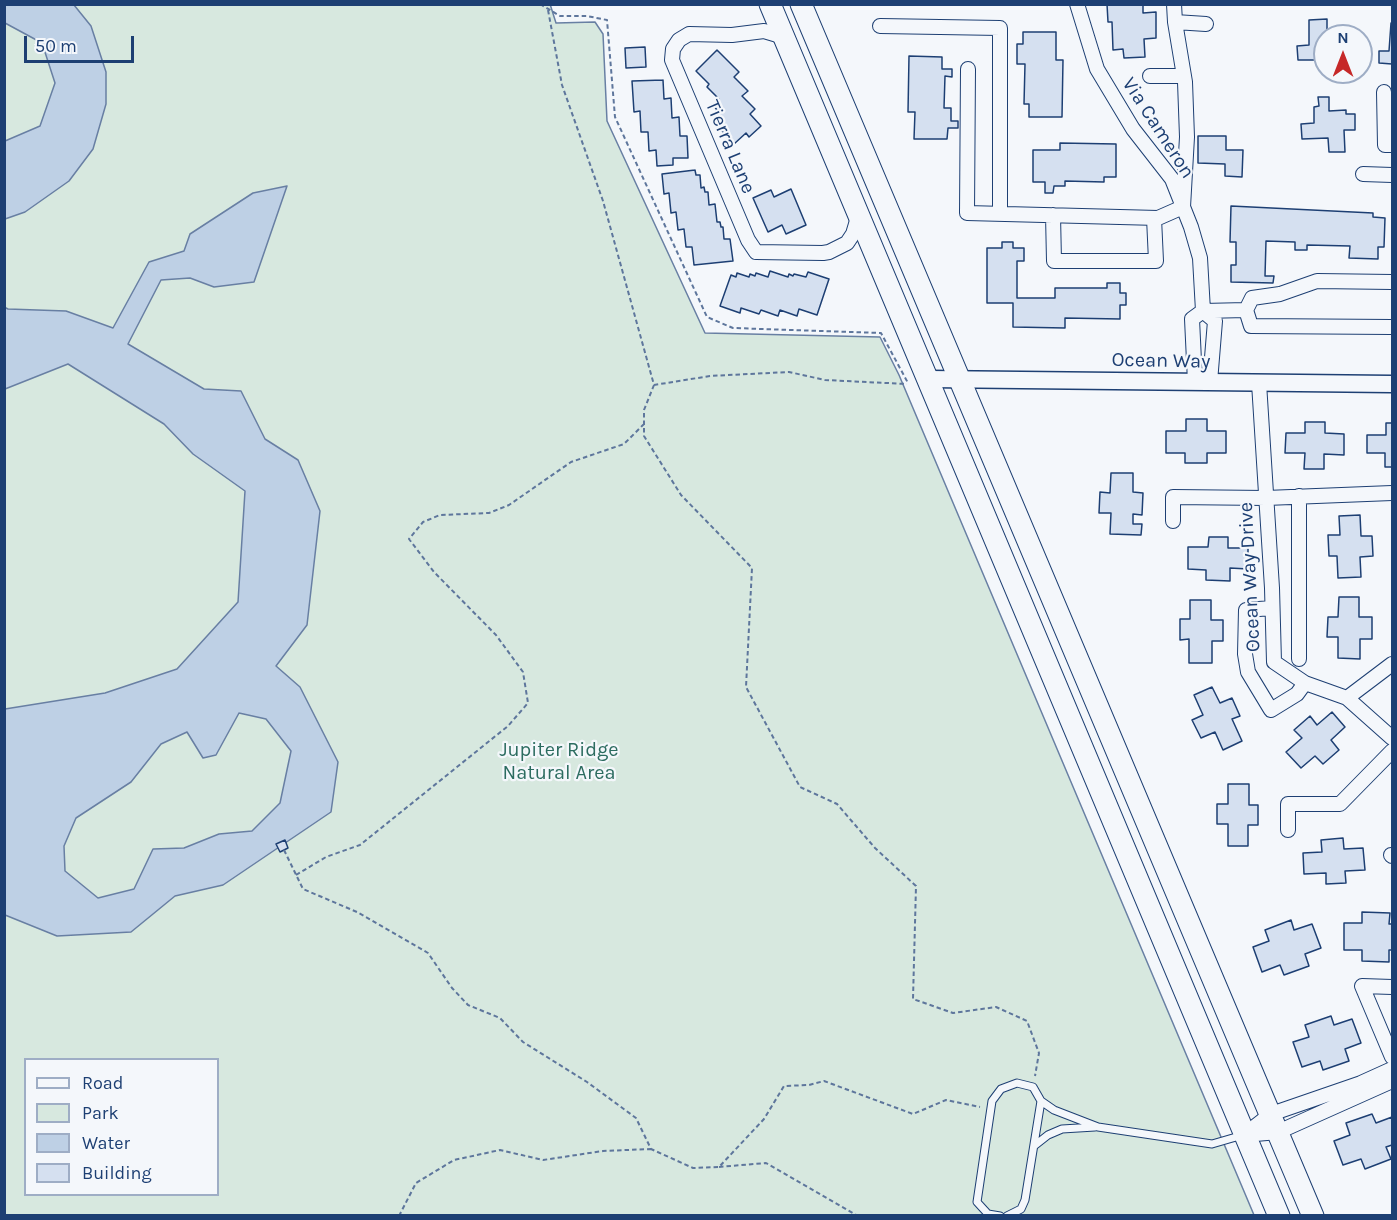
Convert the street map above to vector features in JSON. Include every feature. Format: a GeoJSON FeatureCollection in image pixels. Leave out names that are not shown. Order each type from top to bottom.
{"type":"FeatureCollection","features":[{"type":"Feature","properties":{"kind":"main road"},"geometry":{"type":"LineString","coordinates":[[770,4],[859,214],[922,379],[1279,1215]]}},
{"type":"Feature","properties":{"kind":"main road"},"geometry":{"type":"LineString","coordinates":[[801,4],[1313,1215]]}},
{"type":"Feature","properties":{"kind":"street","name":"Via Cameron"},"geometry":{"type":"LineString","coordinates":[[1077,4],[1096,69],[1133,129],[1172,179],[1183,207],[1200,258],[1203,311],[1215,321],[1203,382]]}},
{"type":"Feature","properties":{"kind":"street"},"geometry":{"type":"LineString","coordinates":[[968,69],[967,213],[1154,218],[1183,207],[1187,137],[1184,76],[1174,22],[1174,4]]}},
{"type":"Feature","properties":{"kind":"street"},"geometry":{"type":"LineString","coordinates":[[1174,22],[1206,24]]}},
{"type":"Feature","properties":{"kind":"street"},"geometry":{"type":"LineString","coordinates":[[880,26],[1000,28],[1000,214]]}},
{"type":"Feature","properties":{"kind":"street","name":"Tierra Lane"},"geometry":{"type":"LineString","coordinates":[[784,37],[764,31],[732,35],[689,34],[672,49],[672,60],[748,240],[756,252],[823,254],[829,252],[847,243],[854,234],[859,214]]}},
{"type":"Feature","properties":{"kind":"street"},"geometry":{"type":"LineString","coordinates":[[1150,76],[1184,76]]}},
{"type":"Feature","properties":{"kind":"street"},"geometry":{"type":"LineString","coordinates":[[1384,92],[1385,145],[1392,145]]}},
{"type":"Feature","properties":{"kind":"street"},"geometry":{"type":"LineString","coordinates":[[1363,174],[1392,175]]}},
{"type":"Feature","properties":{"kind":"street"},"geometry":{"type":"LineString","coordinates":[[1053,215],[1054,261],[1156,261],[1154,218]]}},
{"type":"Feature","properties":{"kind":"street"},"geometry":{"type":"LineString","coordinates":[[1392,282],[1317,281],[1280,294],[1252,298],[1246,310],[1251,326],[1392,327]]}},
{"type":"Feature","properties":{"kind":"street"},"geometry":{"type":"LineString","coordinates":[[1203,311],[1246,310]]}},
{"type":"Feature","properties":{"kind":"street","name":"Via Cameron"},"geometry":{"type":"LineString","coordinates":[[1203,311],[1192,319],[1203,382]]}},
{"type":"Feature","properties":{"kind":"street","name":"Ocean Way"},"geometry":{"type":"LineString","coordinates":[[922,379],[1392,384]]}},
{"type":"Feature","properties":{"kind":"street","name":"Ocean Way Drive"},"geometry":{"type":"LineString","coordinates":[[1259,383],[1274,662],[1305,683],[1347,698],[1392,738]]}},
{"type":"Feature","properties":{"kind":"street"},"geometry":{"type":"LineString","coordinates":[[1173,521],[1173,496],[1266,498],[1392,493]]}},
{"type":"Feature","properties":{"kind":"street"},"geometry":{"type":"LineString","coordinates":[[1299,496],[1299,659]]}},
{"type":"Feature","properties":{"kind":"street"},"geometry":{"type":"LineString","coordinates":[[1272,608],[1246,610],[1245,654],[1248,672],[1271,710],[1297,694],[1305,683]]}},
{"type":"Feature","properties":{"kind":"street"},"geometry":{"type":"LineString","coordinates":[[1347,698],[1392,664]]}},
{"type":"Feature","properties":{"kind":"street"},"geometry":{"type":"LineString","coordinates":[[1288,830],[1288,804],[1340,804],[1392,751]]}},
{"type":"Feature","properties":{"kind":"street"},"geometry":{"type":"LineString","coordinates":[[1392,987],[1362,986],[1392,1057]]}},
{"type":"Feature","properties":{"kind":"street"},"geometry":{"type":"LineString","coordinates":[[1245,1135],[1392,1069]]}},
{"type":"Feature","properties":{"kind":"street"},"geometry":{"type":"LineString","coordinates":[[1274,1123],[1392,1081]]}},
{"type":"Feature","properties":{"kind":"lane"},"geometry":{"type":"LineString","coordinates":[[1000,1215],[988,1214],[977,1202],[991,1110],[993,1101],[1001,1089],[1017,1083],[1033,1087],[1041,1101],[1054,1110],[1098,1127]]}},
{"type":"Feature","properties":{"kind":"lane"},"geometry":{"type":"LineString","coordinates":[[1007,1215],[1021,1209],[1025,1200],[1041,1101]]}},
{"type":"Feature","properties":{"kind":"lane"},"geometry":{"type":"LineString","coordinates":[[1034,1146],[1048,1135],[1062,1129],[1098,1127],[1212,1144],[1245,1135]]}},
{"type":"Feature","properties":{"kind":"path"},"geometry":{"type":"LineString","coordinates":[[540,4],[560,16],[587,15],[607,20],[615,117],[707,317],[733,328],[881,333],[907,384]]}},
{"type":"Feature","properties":{"kind":"path"},"geometry":{"type":"LineString","coordinates":[[548,10],[561,85],[603,201],[654,385],[644,410],[645,436],[681,495],[752,568],[746,687],[800,787],[837,804],[875,848],[916,886],[913,999],[953,1013],[996,1007],[1027,1021],[1039,1053],[1033,1087]]}},
{"type":"Feature","properties":{"kind":"path"},"geometry":{"type":"LineString","coordinates":[[654,385],[710,376],[789,372],[825,380],[907,384],[922,379]]}},
{"type":"Feature","properties":{"kind":"path"},"geometry":{"type":"LineString","coordinates":[[296,874],[326,857],[360,845],[508,726],[528,703],[524,672],[496,635],[434,572],[409,539],[423,522],[440,515],[489,513],[509,505],[571,462],[624,444],[644,424]]}},
{"type":"Feature","properties":{"kind":"path"},"geometry":{"type":"LineString","coordinates":[[284,850],[303,889],[357,912],[428,953],[452,988],[468,1005],[500,1018],[523,1042],[587,1082],[636,1118],[651,1149]]}},
{"type":"Feature","properties":{"kind":"path"},"geometry":{"type":"LineString","coordinates":[[719,1167],[764,1119],[784,1086],[809,1085],[824,1081],[913,1114],[946,1100],[991,1110]]}},
{"type":"Feature","properties":{"kind":"path"},"geometry":{"type":"LineString","coordinates":[[399,1215],[416,1183],[454,1160],[500,1150],[543,1160],[603,1151],[651,1149],[693,1168],[766,1163],[858,1215]]}},
{"type":"Feature","properties":{"kind":"green space","name":"Jupiter Ridge Natural Area"},"geometry":{"type":"Polygon","coordinates":[[[550,4],[556,23],[595,22],[603,34],[607,121],[705,333],[880,337],[899,375],[1254,1215],[5,1215],[5,5],[550,4]]]}},
{"type":"Feature","properties":{"kind":"water"},"geometry":{"type":"Polygon","coordinates":[[[4,5],[74,5],[91,26],[106,72],[106,104],[93,149],[69,181],[25,212],[5,219],[5,141],[40,126],[55,83],[42,43],[5,23],[4,5]]]}},
{"type":"Feature","properties":{"kind":"water"},"geometry":{"type":"Polygon","coordinates":[[[287,186],[254,282],[214,287],[190,278],[161,280],[128,344],[204,389],[241,391],[265,439],[298,460],[320,511],[307,625],[276,666],[300,687],[338,762],[331,812],[223,885],[175,896],[131,932],[57,936],[5,915],[5,709],[105,693],[177,669],[238,602],[245,491],[193,454],[164,424],[68,364],[5,389],[4,307],[66,311],[113,328],[149,262],[184,251],[190,234],[253,193],[287,186]],[[239,713],[216,755],[203,758],[187,732],[161,744],[131,782],[76,818],[64,846],[65,871],[98,898],[134,889],[153,849],[184,848],[219,834],[252,831],[280,803],[291,751],[266,719],[239,713]]]}},
{"type":"Feature","properties":{"kind":"building"},"geometry":{"type":"Polygon","coordinates":[[[1107,4],[1143,4],[1143,13],[1156,12],[1156,38],[1144,39],[1145,57],[1124,58],[1123,49],[1113,50],[1112,22],[1108,22],[1107,4]]]}},
{"type":"Feature","properties":{"kind":"building"},"geometry":{"type":"Polygon","coordinates":[[[1327,19],[1327,24],[1313,24],[1313,60],[1298,60],[1297,46],[1309,45],[1309,20],[1327,19]]]}},
{"type":"Feature","properties":{"kind":"building"},"geometry":{"type":"Polygon","coordinates":[[[1391,23],[1392,64],[1379,63],[1379,51],[1389,51],[1391,23]]]}},
{"type":"Feature","properties":{"kind":"building"},"geometry":{"type":"Polygon","coordinates":[[[1023,32],[1056,32],[1056,60],[1063,60],[1062,117],[1029,117],[1029,104],[1024,104],[1025,64],[1017,64],[1017,44],[1023,44],[1023,32]]]}},
{"type":"Feature","properties":{"kind":"building"},"geometry":{"type":"Polygon","coordinates":[[[645,47],[646,67],[626,68],[625,48],[645,47]]]}},
{"type":"Feature","properties":{"kind":"building"},"geometry":{"type":"Polygon","coordinates":[[[717,50],[739,72],[734,77],[748,91],[742,96],[755,109],[750,114],[761,126],[749,137],[746,133],[734,144],[722,131],[725,129],[720,124],[723,122],[714,113],[717,110],[713,105],[719,99],[696,71],[717,50]]]}},
{"type":"Feature","properties":{"kind":"building"},"geometry":{"type":"Polygon","coordinates":[[[909,56],[942,57],[942,69],[952,69],[952,77],[945,76],[944,108],[951,108],[951,121],[958,121],[958,128],[948,128],[947,139],[914,139],[915,112],[908,112],[909,56]]]}},
{"type":"Feature","properties":{"kind":"building"},"geometry":{"type":"Polygon","coordinates":[[[663,80],[664,99],[671,98],[672,118],[679,117],[680,136],[687,136],[688,158],[673,158],[673,165],[657,166],[656,150],[649,151],[648,132],[641,132],[640,111],[634,112],[632,81],[663,80]]]}},
{"type":"Feature","properties":{"kind":"building"},"geometry":{"type":"Polygon","coordinates":[[[1318,97],[1329,97],[1329,111],[1346,110],[1346,114],[1355,114],[1355,130],[1344,130],[1345,152],[1329,152],[1328,138],[1302,139],[1301,124],[1314,123],[1314,107],[1319,106],[1318,97]]]}},
{"type":"Feature","properties":{"kind":"building"},"geometry":{"type":"Polygon","coordinates":[[[1198,136],[1226,136],[1226,150],[1243,150],[1242,177],[1225,176],[1225,164],[1198,163],[1198,136]]]}},
{"type":"Feature","properties":{"kind":"building"},"geometry":{"type":"Polygon","coordinates":[[[1060,143],[1116,144],[1116,177],[1104,177],[1104,182],[1065,181],[1065,186],[1054,186],[1053,193],[1045,193],[1045,182],[1033,182],[1033,150],[1060,150],[1060,143]]]}},
{"type":"Feature","properties":{"kind":"building"},"geometry":{"type":"Polygon","coordinates":[[[695,170],[696,175],[700,175],[701,188],[704,187],[705,192],[708,192],[709,205],[715,204],[717,222],[720,222],[723,227],[724,239],[730,239],[733,261],[694,265],[692,247],[686,247],[684,229],[678,230],[676,212],[671,213],[669,193],[664,194],[662,174],[695,170]]]}},
{"type":"Feature","properties":{"kind":"building"},"geometry":{"type":"Polygon","coordinates":[[[791,189],[806,225],[786,234],[782,225],[768,232],[753,198],[771,190],[774,197],[791,189]]]}},
{"type":"Feature","properties":{"kind":"building"},"geometry":{"type":"Polygon","coordinates":[[[1231,206],[1373,213],[1373,217],[1385,218],[1384,247],[1378,247],[1378,259],[1349,258],[1350,246],[1307,245],[1307,250],[1295,250],[1295,242],[1266,241],[1265,276],[1274,276],[1273,283],[1231,282],[1231,265],[1236,265],[1236,242],[1230,242],[1231,206]]]}},
{"type":"Feature","properties":{"kind":"building"},"geometry":{"type":"Polygon","coordinates":[[[1002,242],[1013,242],[1013,248],[1024,248],[1024,261],[1017,261],[1017,298],[1055,298],[1055,288],[1107,288],[1107,283],[1120,283],[1120,293],[1126,293],[1126,305],[1120,305],[1120,319],[1065,318],[1065,328],[1013,327],[1013,303],[987,303],[987,248],[1002,248],[1002,242]]]}},
{"type":"Feature","properties":{"kind":"building"},"geometry":{"type":"Polygon","coordinates":[[[770,271],[788,277],[789,274],[793,276],[794,274],[806,277],[808,272],[829,279],[817,315],[799,309],[797,316],[780,310],[778,316],[761,310],[759,314],[741,308],[740,313],[720,306],[731,275],[736,277],[737,273],[749,277],[750,274],[755,276],[756,273],[768,277],[770,271]]]}},
{"type":"Feature","properties":{"kind":"building"},"geometry":{"type":"Polygon","coordinates":[[[1186,419],[1207,419],[1207,431],[1226,431],[1226,453],[1207,453],[1207,463],[1185,463],[1185,453],[1166,453],[1166,431],[1186,431],[1186,419]]]}},
{"type":"Feature","properties":{"kind":"building"},"geometry":{"type":"Polygon","coordinates":[[[1305,422],[1325,422],[1325,433],[1344,434],[1344,455],[1324,454],[1324,469],[1304,469],[1305,453],[1285,453],[1286,433],[1305,433],[1305,422]]]}},
{"type":"Feature","properties":{"kind":"building"},"geometry":{"type":"Polygon","coordinates":[[[1386,423],[1392,423],[1392,467],[1385,467],[1385,453],[1367,453],[1367,435],[1386,435],[1386,423]]]}},
{"type":"Feature","properties":{"kind":"building"},"geometry":{"type":"Polygon","coordinates":[[[1111,473],[1133,473],[1133,492],[1143,493],[1142,515],[1133,514],[1133,524],[1142,524],[1141,535],[1110,534],[1111,513],[1099,513],[1100,492],[1110,493],[1111,473]]]}},
{"type":"Feature","properties":{"kind":"building"},"geometry":{"type":"Polygon","coordinates":[[[1360,515],[1361,536],[1372,536],[1373,556],[1360,557],[1361,577],[1338,578],[1337,556],[1329,556],[1328,535],[1340,535],[1339,516],[1360,515]]]}},
{"type":"Feature","properties":{"kind":"building"},"geometry":{"type":"Polygon","coordinates":[[[1209,537],[1228,537],[1228,548],[1248,548],[1248,569],[1230,568],[1230,581],[1206,580],[1206,570],[1188,569],[1188,547],[1208,547],[1209,537]]]}},
{"type":"Feature","properties":{"kind":"building"},"geometry":{"type":"Polygon","coordinates":[[[1339,597],[1359,597],[1359,617],[1372,617],[1372,639],[1360,639],[1360,659],[1338,658],[1338,637],[1327,637],[1328,617],[1338,617],[1339,597]]]}},
{"type":"Feature","properties":{"kind":"building"},"geometry":{"type":"Polygon","coordinates":[[[1190,600],[1211,600],[1211,620],[1223,620],[1223,641],[1212,641],[1212,663],[1189,663],[1189,639],[1180,640],[1180,619],[1190,619],[1190,600]]]}},
{"type":"Feature","properties":{"kind":"building"},"geometry":{"type":"Polygon","coordinates":[[[1212,687],[1220,703],[1232,698],[1240,716],[1232,719],[1242,741],[1223,750],[1215,732],[1201,738],[1192,720],[1203,715],[1194,695],[1212,687]]]}},
{"type":"Feature","properties":{"kind":"building"},"geometry":{"type":"Polygon","coordinates":[[[1332,712],[1345,727],[1331,740],[1339,750],[1323,764],[1315,756],[1301,768],[1286,752],[1302,738],[1294,730],[1310,716],[1317,725],[1332,712]]]}},
{"type":"Feature","properties":{"kind":"building"},"geometry":{"type":"Polygon","coordinates":[[[1228,784],[1249,784],[1249,805],[1258,805],[1258,825],[1248,825],[1248,846],[1228,846],[1228,824],[1217,824],[1217,804],[1228,804],[1228,784]]]}},
{"type":"Feature","properties":{"kind":"building"},"geometry":{"type":"Polygon","coordinates":[[[1343,838],[1344,849],[1363,848],[1365,870],[1345,871],[1346,883],[1326,884],[1326,873],[1304,874],[1303,853],[1322,852],[1321,840],[1343,838]]]}},
{"type":"Feature","properties":{"kind":"building"},"geometry":{"type":"Polygon","coordinates":[[[285,840],[288,848],[280,852],[276,844],[285,840]]]}},
{"type":"Feature","properties":{"kind":"building"},"geometry":{"type":"Polygon","coordinates":[[[1362,912],[1390,913],[1392,950],[1389,950],[1389,962],[1362,961],[1362,950],[1344,950],[1344,923],[1362,923],[1362,912]]]}},
{"type":"Feature","properties":{"kind":"building"},"geometry":{"type":"Polygon","coordinates":[[[1291,920],[1294,930],[1312,924],[1321,948],[1305,954],[1309,966],[1284,975],[1280,965],[1262,972],[1253,947],[1269,941],[1265,930],[1291,920]]]}},
{"type":"Feature","properties":{"kind":"building"},"geometry":{"type":"Polygon","coordinates":[[[1331,1016],[1334,1025],[1352,1019],[1361,1043],[1345,1049],[1349,1061],[1323,1070],[1320,1061],[1302,1067],[1293,1042],[1309,1037],[1305,1025],[1331,1016]]]}},
{"type":"Feature","properties":{"kind":"building"},"geometry":{"type":"Polygon","coordinates":[[[1372,1114],[1376,1123],[1392,1117],[1392,1145],[1386,1147],[1391,1159],[1365,1169],[1361,1159],[1343,1165],[1334,1141],[1350,1135],[1346,1123],[1372,1114]]]}}]}
